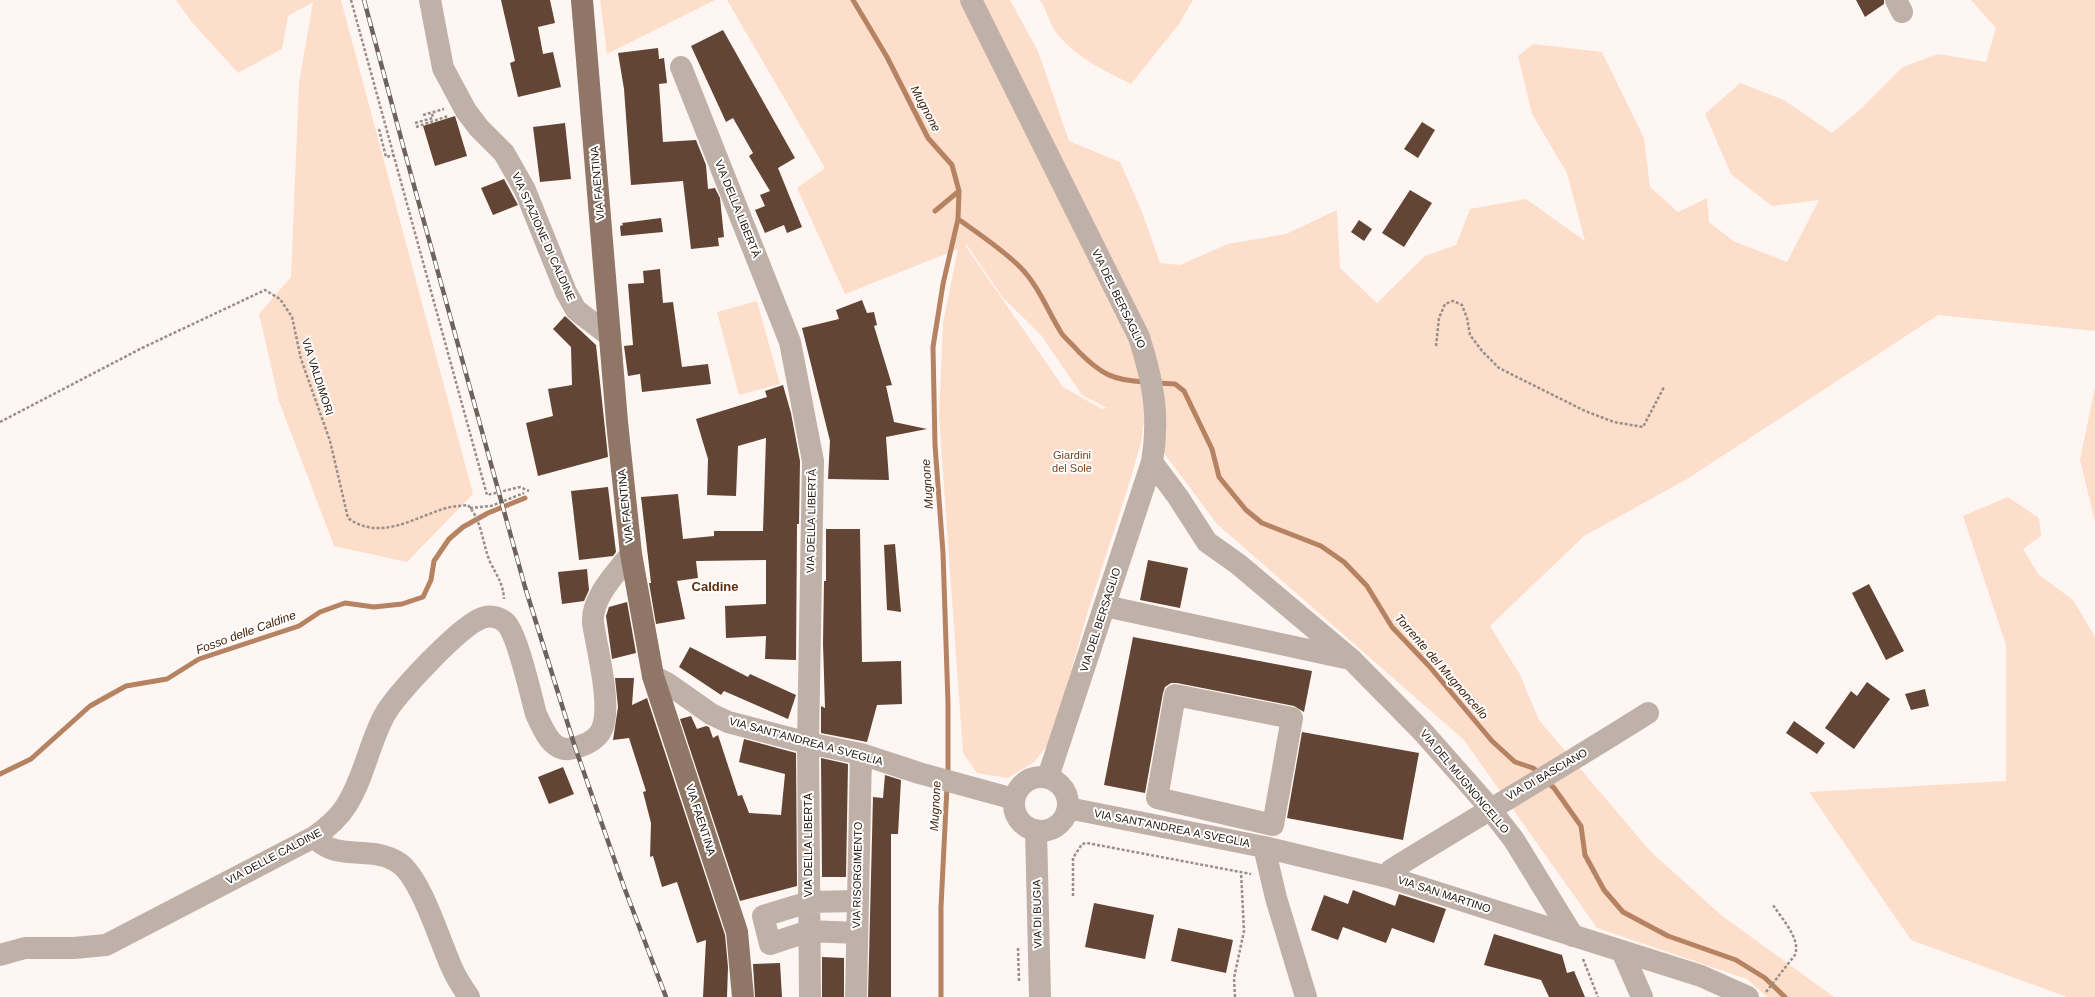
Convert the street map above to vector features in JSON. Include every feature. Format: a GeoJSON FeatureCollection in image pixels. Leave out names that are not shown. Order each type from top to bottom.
{"type":"FeatureCollection","features":[{"type":"Feature","properties":{"kind":"main road","name":"VIA FAENTINA"},"geometry":{"type":"LineString","coordinates":[[582,0],[610,336],[631,554],[653,676],[737,932],[743,997]]}},
{"type":"Feature","properties":{"kind":"street","name":"VIA STAZIONE DI CALDINE"},"geometry":{"type":"LineString","coordinates":[[430,0],[443,68],[463,104],[479,128],[504,153],[525,190],[566,292],[576,310],[610,336]]}},
{"type":"Feature","properties":{"kind":"street","name":"VIA DEL BERSAGLIO"},"geometry":{"type":"LineString","coordinates":[[971,0],[1139,338],[1152,382],[1156,439],[1152,462],[1048,777]]}},
{"type":"Feature","properties":{"kind":"street","name":"VIA DELLA LIBERTÀ"},"geometry":{"type":"LineString","coordinates":[[681,67],[790,342],[813,460],[808,743],[810,997]]}},
{"type":"Feature","properties":{"kind":"street","name":"VIA DEL MUGNONCELLO"},"geometry":{"type":"LineString","coordinates":[[1152,462],[1178,497],[1207,542],[1238,564],[1352,660],[1422,731],[1489,808],[1514,840],[1573,936]]}},
{"type":"Feature","properties":{"kind":"street"},"geometry":{"type":"LineString","coordinates":[[508,626],[536,714],[547,736],[553,744],[562,749],[575,748],[593,740],[602,730],[605,702],[593,624],[593,612],[602,595],[631,554]]}},
{"type":"Feature","properties":{"kind":"street"},"geometry":{"type":"LineString","coordinates":[[1105,606],[1352,660]]}},
{"type":"Feature","properties":{"kind":"street","name":"VIA DELLE CALDINE"},"geometry":{"type":"LineString","coordinates":[[0,955],[25,948],[74,948],[106,945],[314,837],[330,825],[348,804],[385,714],[422,671],[449,643],[478,620],[493,617],[501,619],[508,626]]}},
{"type":"Feature","properties":{"kind":"street","name":"VIA SANT'ANDREA A SVEGLIA"},"geometry":{"type":"LineString","coordinates":[[653,676],[668,683],[711,714],[723,719],[808,743],[860,754],[919,774],[1014,799]]}},
{"type":"Feature","properties":{"kind":"street"},"geometry":{"type":"LineString","coordinates":[[1175,695],[1292,718],[1273,825],[1157,798],[1175,695]]}},
{"type":"Feature","properties":{"kind":"street","name":"VIA DI BASCIANO"},"geometry":{"type":"LineString","coordinates":[[1388,877],[1391,870],[1489,808],[1566,765],[1648,713]]}},
{"type":"Feature","properties":{"kind":"street","name":"VIA RISORGIMENTO"},"geometry":{"type":"LineString","coordinates":[[856,997],[860,754]]}},
{"type":"Feature","properties":{"kind":"street"},"geometry":{"type":"LineString","coordinates":[[1038,776],[1048,777],[1063,787],[1068,799],[1068,808],[1065,817],[1052,829],[1036,830],[1020,821],[1015,812],[1014,799],[1017,791],[1029,780],[1038,776]]}},
{"type":"Feature","properties":{"kind":"street","name":"VIA SANT'ANDREA A SVEGLIA"},"geometry":{"type":"LineString","coordinates":[[1068,808],[1264,847],[1271,878],[1306,997]]}},
{"type":"Feature","properties":{"kind":"street","name":"VIA DI BUGIA"},"geometry":{"type":"LineString","coordinates":[[1036,830],[1040,997]]}},
{"type":"Feature","properties":{"kind":"street"},"geometry":{"type":"LineString","coordinates":[[314,837],[327,849],[379,854],[390,858],[406,868],[415,882],[452,970],[469,997]]}},
{"type":"Feature","properties":{"kind":"street","name":"VIA SAN MARTINO"},"geometry":{"type":"LineString","coordinates":[[1264,847],[1388,877],[1700,976],[1756,996]]}},
{"type":"Feature","properties":{"kind":"street"},"geometry":{"type":"LineString","coordinates":[[857,933],[809,931],[770,944],[763,916],[809,902],[858,901]]}},
{"type":"Feature","properties":{"kind":"street"},"geometry":{"type":"LineString","coordinates":[[1622,951],[1642,997]]}},
{"type":"Feature","properties":{"kind":"path"},"geometry":{"type":"LineString","coordinates":[[351,0],[488,495],[520,487],[529,491]]}},
{"type":"Feature","properties":{"kind":"path"},"geometry":{"type":"LineString","coordinates":[[423,115],[444,110]]}},
{"type":"Feature","properties":{"kind":"path"},"geometry":{"type":"LineString","coordinates":[[432,113],[433,118],[415,125],[449,115]]}},
{"type":"Feature","properties":{"kind":"path"},"geometry":{"type":"LineString","coordinates":[[379,128],[386,157],[394,155]]}},
{"type":"Feature","properties":{"kind":"path","name":"VIA VALDIMORI"},"geometry":{"type":"LineString","coordinates":[[0,422],[142,348],[265,290],[280,299],[292,317],[301,358],[330,441],[348,518],[359,526],[382,528],[409,523],[445,508],[468,505],[470,508]]}},
{"type":"Feature","properties":{"kind":"path"},"geometry":{"type":"LineString","coordinates":[[1436,346],[1439,318],[1445,304],[1453,301],[1462,305],[1467,318],[1470,335],[1499,368],[1585,411],[1614,422],[1643,427],[1664,387]]}},
{"type":"Feature","properties":{"kind":"path"},"geometry":{"type":"LineString","coordinates":[[470,508],[491,506],[524,493]]}},
{"type":"Feature","properties":{"kind":"path"},"geometry":{"type":"LineString","coordinates":[[470,508],[475,513],[480,524],[490,562],[503,586],[508,626]]}},
{"type":"Feature","properties":{"kind":"path"},"geometry":{"type":"LineString","coordinates":[[1073,896],[1073,858],[1082,844],[1271,878]]}},
{"type":"Feature","properties":{"kind":"path"},"geometry":{"type":"LineString","coordinates":[[1234,997],[1234,978],[1244,931],[1241,872]]}},
{"type":"Feature","properties":{"kind":"path"},"geometry":{"type":"LineString","coordinates":[[1756,996],[1795,955],[1797,949],[1796,941],[1773,905]]}},
{"type":"Feature","properties":{"kind":"path"},"geometry":{"type":"LineString","coordinates":[[1573,936],[1598,997]]}},
{"type":"Feature","properties":{"kind":"green space"},"geometry":{"type":"Polygon","coordinates":[[[176,0],[341,0],[473,494],[407,562],[334,546],[279,401],[259,314],[291,277],[299,83],[313,2],[288,16],[282,49],[238,73],[191,21],[176,0]]]}},
{"type":"Feature","properties":{"kind":"green space"},"geometry":{"type":"Polygon","coordinates":[[[600,0],[715,0],[607,54],[600,0]]]}},
{"type":"Feature","properties":{"kind":"green space","name":"Giardini del Sole"},"geometry":{"type":"Polygon","coordinates":[[[727,0],[1010,0],[1038,51],[1069,141],[1120,162],[1142,212],[1160,263],[1180,265],[1228,244],[1286,234],[1337,210],[1340,268],[1377,303],[1425,256],[1456,245],[1470,209],[1526,199],[1585,241],[1567,173],[1532,114],[1518,56],[1533,44],[1602,52],[1644,138],[1650,187],[1678,212],[1707,198],[1709,222],[1733,241],[1787,262],[1819,200],[1772,206],[1731,174],[1705,114],[1740,83],[1784,100],[1832,133],[1862,108],[1903,67],[1938,54],[1986,62],[1996,28],[1971,0],[2095,0],[2095,331],[1938,315],[1687,479],[1584,536],[1490,626],[1520,675],[1539,720],[1650,851],[1721,915],[1834,997],[1767,997],[1747,979],[1597,928],[1464,740],[1217,524],[1143,425],[1142,439],[1130,481],[1088,611],[1051,741],[1034,762],[1008,778],[977,773],[963,753],[939,417],[943,323],[958,249],[845,294],[797,188],[825,168],[727,0]],[[965,245],[1063,387],[1102,409],[1107,408],[1082,395],[1041,335],[1003,298],[967,245],[965,245]]]}},
{"type":"Feature","properties":{"kind":"green space"},"geometry":{"type":"Polygon","coordinates":[[[1039,0],[1193,0],[1179,24],[1131,84],[1088,61],[1060,38],[1053,28],[1039,0]]]}},
{"type":"Feature","properties":{"kind":"green space"},"geometry":{"type":"Polygon","coordinates":[[[757,301],[780,384],[739,395],[717,312],[757,301]]]}},
{"type":"Feature","properties":{"kind":"green space"},"geometry":{"type":"Polygon","coordinates":[[[2095,387],[2095,522],[2080,460],[2095,387]]]}},
{"type":"Feature","properties":{"kind":"green space"},"geometry":{"type":"Polygon","coordinates":[[[2008,497],[2039,518],[2041,536],[2023,549],[2038,574],[2073,600],[2095,637],[2095,997],[2067,997],[1911,940],[1809,792],[2006,781],[2006,645],[1963,516],[2008,497]]]}},
{"type":"Feature","properties":{"kind":"building"},"geometry":{"type":"Polygon","coordinates":[[[501,0],[550,0],[555,23],[538,27],[543,54],[553,52],[561,87],[518,97],[510,63],[515,61],[501,0]]]}},
{"type":"Feature","properties":{"kind":"building"},"geometry":{"type":"Polygon","coordinates":[[[1856,0],[1884,0],[1884,4],[1865,17],[1856,0]]]}},
{"type":"Feature","properties":{"kind":"building"},"geometry":{"type":"Polygon","coordinates":[[[723,30],[795,158],[778,168],[802,227],[787,233],[784,225],[765,233],[755,210],[765,206],[760,195],[770,191],[749,156],[753,153],[733,118],[726,122],[691,46],[723,30]]]}},
{"type":"Feature","properties":{"kind":"building"},"geometry":{"type":"Polygon","coordinates":[[[658,48],[659,59],[664,58],[667,83],[659,84],[663,142],[696,140],[706,165],[708,189],[715,188],[720,198],[724,237],[718,238],[719,246],[691,249],[683,181],[631,185],[624,89],[618,53],[658,48]]]}},
{"type":"Feature","properties":{"kind":"building"},"geometry":{"type":"Polygon","coordinates":[[[455,116],[467,156],[435,166],[423,126],[455,116]]]}},
{"type":"Feature","properties":{"kind":"building"},"geometry":{"type":"Polygon","coordinates":[[[1422,122],[1435,130],[1418,158],[1404,149],[1422,122]]]}},
{"type":"Feature","properties":{"kind":"building"},"geometry":{"type":"Polygon","coordinates":[[[565,123],[571,179],[540,182],[533,127],[565,123]]]}},
{"type":"Feature","properties":{"kind":"building"},"geometry":{"type":"Polygon","coordinates":[[[504,179],[518,205],[493,215],[481,188],[504,179]]]}},
{"type":"Feature","properties":{"kind":"building"},"geometry":{"type":"Polygon","coordinates":[[[1410,190],[1432,203],[1404,247],[1382,233],[1410,190]]]}},
{"type":"Feature","properties":{"kind":"building"},"geometry":{"type":"Polygon","coordinates":[[[661,218],[663,232],[621,236],[620,226],[623,225],[622,223],[661,218]]]}},
{"type":"Feature","properties":{"kind":"building"},"geometry":{"type":"Polygon","coordinates":[[[1359,220],[1372,229],[1364,241],[1351,232],[1359,220]]]}},
{"type":"Feature","properties":{"kind":"building"},"geometry":{"type":"Polygon","coordinates":[[[660,269],[663,303],[673,302],[682,367],[708,364],[711,384],[642,392],[640,374],[628,376],[624,346],[633,345],[628,284],[644,283],[643,271],[660,269]]]}},
{"type":"Feature","properties":{"kind":"building"},"geometry":{"type":"Polygon","coordinates":[[[862,300],[867,313],[874,312],[877,325],[874,326],[892,385],[886,386],[894,422],[927,429],[886,437],[889,480],[828,479],[830,441],[802,328],[839,319],[836,310],[862,300]]]}},
{"type":"Feature","properties":{"kind":"building"},"geometry":{"type":"Polygon","coordinates":[[[565,316],[596,345],[608,457],[538,476],[526,423],[553,416],[548,389],[572,385],[571,347],[553,329],[565,316]]]}},
{"type":"Feature","properties":{"kind":"building"},"geometry":{"type":"Polygon","coordinates":[[[783,385],[791,413],[800,461],[799,524],[797,524],[796,660],[765,659],[766,636],[726,638],[725,606],[766,604],[766,560],[696,561],[698,578],[677,581],[685,619],[656,624],[649,583],[651,583],[641,497],[678,494],[683,539],[714,536],[714,531],[763,531],[766,438],[738,446],[736,496],[707,495],[708,459],[696,419],[767,397],[765,391],[783,385]]]}},
{"type":"Feature","properties":{"kind":"building"},"geometry":{"type":"Polygon","coordinates":[[[608,487],[616,552],[613,556],[579,560],[571,491],[608,487]]]}},
{"type":"Feature","properties":{"kind":"building"},"geometry":{"type":"Polygon","coordinates":[[[826,529],[860,529],[862,662],[901,661],[902,704],[877,705],[867,742],[821,733],[821,706],[825,708],[823,643],[824,581],[826,581],[826,529]]]}},
{"type":"Feature","properties":{"kind":"building"},"geometry":{"type":"Polygon","coordinates":[[[895,544],[901,612],[887,610],[884,545],[895,544]]]}},
{"type":"Feature","properties":{"kind":"building"},"geometry":{"type":"Polygon","coordinates":[[[1148,560],[1188,568],[1180,608],[1140,600],[1148,560]]]}},
{"type":"Feature","properties":{"kind":"building"},"geometry":{"type":"Polygon","coordinates":[[[587,569],[589,590],[584,601],[562,604],[558,572],[587,569]]]}},
{"type":"Feature","properties":{"kind":"building"},"geometry":{"type":"Polygon","coordinates":[[[1869,584],[1904,651],[1886,660],[1852,593],[1869,584]]]}},
{"type":"Feature","properties":{"kind":"building"},"geometry":{"type":"Polygon","coordinates":[[[627,602],[636,653],[612,659],[606,616],[609,607],[627,602]]]}},
{"type":"Feature","properties":{"kind":"building"},"geometry":{"type":"Polygon","coordinates":[[[1133,637],[1312,671],[1304,712],[1294,706],[1171,683],[1165,687],[1163,693],[1145,793],[1104,785],[1133,637]]]}},
{"type":"Feature","properties":{"kind":"building"},"geometry":{"type":"Polygon","coordinates":[[[690,647],[748,677],[750,674],[796,695],[788,719],[724,691],[721,695],[679,667],[690,647]]]}},
{"type":"Feature","properties":{"kind":"building"},"geometry":{"type":"Polygon","coordinates":[[[615,678],[634,678],[632,705],[647,698],[725,935],[728,967],[727,997],[703,997],[706,940],[697,943],[677,882],[662,887],[653,856],[650,857],[651,823],[643,792],[646,791],[629,738],[613,740],[618,707],[615,678]]]}},
{"type":"Feature","properties":{"kind":"building"},"geometry":{"type":"Polygon","coordinates":[[[1867,682],[1890,699],[1854,749],[1825,728],[1851,691],[1857,696],[1867,682]]]}},
{"type":"Feature","properties":{"kind":"building"},"geometry":{"type":"Polygon","coordinates":[[[1925,689],[1929,706],[1911,710],[1905,694],[1925,689]]]}},
{"type":"Feature","properties":{"kind":"building"},"geometry":{"type":"Polygon","coordinates":[[[691,716],[697,729],[706,726],[709,727],[713,738],[718,735],[738,796],[742,795],[749,813],[781,815],[785,774],[739,762],[744,739],[796,753],[797,886],[740,901],[680,719],[691,716]]]}},
{"type":"Feature","properties":{"kind":"building"},"geometry":{"type":"Polygon","coordinates":[[[1794,721],[1825,743],[1817,754],[1786,733],[1794,721]]]}},
{"type":"Feature","properties":{"kind":"building"},"geometry":{"type":"Polygon","coordinates":[[[1302,732],[1419,753],[1403,840],[1287,818],[1302,732]]]}},
{"type":"Feature","properties":{"kind":"building"},"geometry":{"type":"Polygon","coordinates":[[[821,758],[848,764],[846,877],[822,877],[821,758]]]}},
{"type":"Feature","properties":{"kind":"building"},"geometry":{"type":"Polygon","coordinates":[[[563,767],[574,794],[549,804],[538,777],[563,767]]]}},
{"type":"Feature","properties":{"kind":"building"},"geometry":{"type":"Polygon","coordinates":[[[885,775],[901,780],[898,834],[891,834],[891,997],[868,997],[873,797],[883,798],[885,775]]]}},
{"type":"Feature","properties":{"kind":"building"},"geometry":{"type":"Polygon","coordinates":[[[1353,890],[1395,906],[1399,894],[1446,909],[1434,943],[1392,928],[1386,943],[1343,927],[1338,940],[1311,930],[1324,895],[1348,904],[1353,890]]]}},
{"type":"Feature","properties":{"kind":"building"},"geometry":{"type":"Polygon","coordinates":[[[1094,903],[1154,915],[1145,959],[1085,947],[1094,903]]]}},
{"type":"Feature","properties":{"kind":"building"},"geometry":{"type":"Polygon","coordinates":[[[1178,928],[1233,940],[1226,973],[1171,961],[1178,928]]]}},
{"type":"Feature","properties":{"kind":"building"},"geometry":{"type":"Polygon","coordinates":[[[1494,934],[1562,955],[1567,973],[1574,971],[1585,997],[1549,997],[1541,980],[1484,965],[1494,934]]]}},
{"type":"Feature","properties":{"kind":"building"},"geometry":{"type":"Polygon","coordinates":[[[822,957],[844,958],[844,997],[822,997],[822,957]]]}},
{"type":"Feature","properties":{"kind":"building"},"geometry":{"type":"Polygon","coordinates":[[[780,963],[782,997],[755,997],[753,964],[780,963]]]}},
{"type":"Feature","properties":{"kind":"waterway","name":"Mugnone"},"geometry":{"type":"LineString","coordinates":[[853,0],[887,57],[928,138],[952,165],[959,191],[958,219],[943,284],[933,347],[935,445],[943,553],[948,703],[948,776]]}},
{"type":"Feature","properties":{"kind":"waterway","name":"Fosso delle Caldine"},"geometry":{"type":"LineString","coordinates":[[935,211],[959,191]]}},
{"type":"Feature","properties":{"kind":"waterway","name":"Torrente del Mugnoncello"},"geometry":{"type":"LineString","coordinates":[[958,219],[998,248],[1027,274],[1062,334],[1087,360],[1102,371],[1116,378],[1145,382]]}},
{"type":"Feature","properties":{"kind":"waterway","name":"Torrente del Mugnoncello"},"geometry":{"type":"LineString","coordinates":[[1157,383],[1175,384],[1184,391],[1212,449],[1219,477],[1246,510],[1262,523],[1321,546],[1344,562],[1367,586],[1392,627],[1429,666],[1492,741],[1515,762],[1533,768],[1539,773]]}},
{"type":"Feature","properties":{"kind":"waterway","name":"Fosso delle Caldine"},"geometry":{"type":"LineString","coordinates":[[0,774],[31,759],[90,706],[126,686],[167,679],[199,659],[299,626],[320,612],[345,603],[374,607],[402,604],[423,597],[431,580],[434,561],[449,539],[463,527],[488,513],[525,498]]}},
{"type":"Feature","properties":{"kind":"waterway","name":"Torrente del Mugnoncello"},"geometry":{"type":"LineString","coordinates":[[1547,782],[1554,788],[1581,826],[1585,855],[1604,890],[1623,912],[1668,936],[1736,960],[1765,978],[1785,997]]}},
{"type":"Feature","properties":{"kind":"waterway","name":"Mugnone"},"geometry":{"type":"LineString","coordinates":[[941,997],[941,907],[947,786]]}},
{"type":"Feature","properties":{"kind":"railway"},"geometry":{"type":"LineString","coordinates":[[364,0],[525,587],[575,747],[624,887],[666,997]]}},
{"type":"Feature","properties":{"kind":"district","name":"Caldine"},"geometry":{"type":"Point","coordinates":[715,587]}}]}
